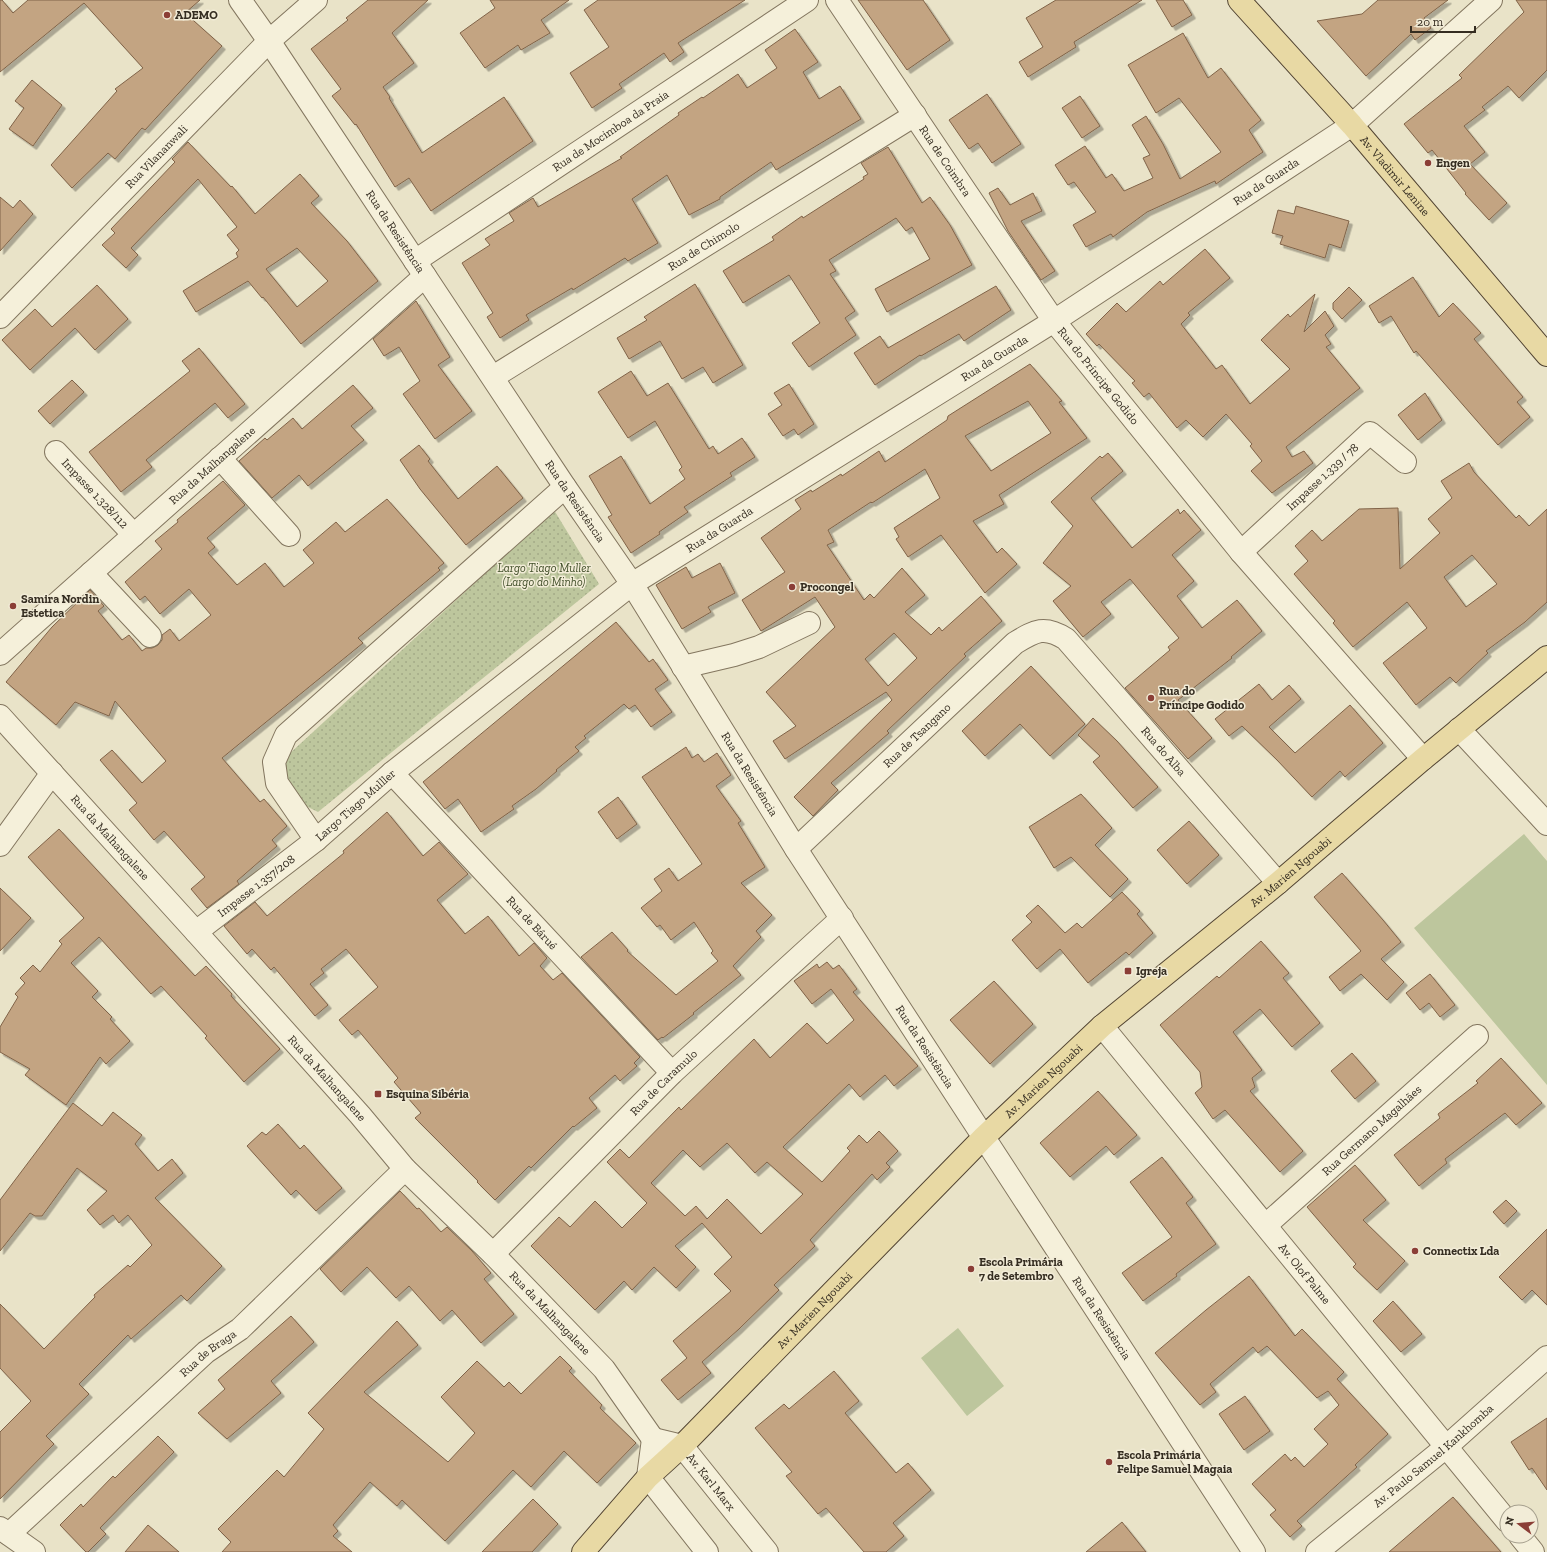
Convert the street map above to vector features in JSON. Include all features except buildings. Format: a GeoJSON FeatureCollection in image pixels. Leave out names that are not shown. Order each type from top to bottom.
{"type":"FeatureCollection","features":[{"type":"Feature","properties":{"kind":"main road","name":"Av. Vladimir Lenine"},"geometry":{"type":"LineString","coordinates":[[1239,0],[1352,125],[1547,355]]}},
{"type":"Feature","properties":{"kind":"main road","name":"Av. Marien Ngouabi"},"geometry":{"type":"LineString","coordinates":[[583,1552],[648,1477],[682,1446],[984,1136],[1102,1026],[1278,883],[1423,759],[1547,657]]}},
{"type":"Feature","properties":{"kind":"street","name":"Rua da Resistência"},"geometry":{"type":"LineString","coordinates":[[240,0],[269,41],[565,487],[632,584],[796,849],[1254,1552]]}},
{"type":"Feature","properties":{"kind":"street","name":"Rua Vilananwali"},"geometry":{"type":"LineString","coordinates":[[0,317],[269,41],[316,0]]}},
{"type":"Feature","properties":{"kind":"street","name":"Rua de Mocimboa da Praia"},"geometry":{"type":"LineString","coordinates":[[420,268],[807,0]]}},
{"type":"Feature","properties":{"kind":"street","name":"Rua de Coimbra"},"geometry":{"type":"LineString","coordinates":[[837,0],[1054,321]]}},
{"type":"Feature","properties":{"kind":"street","name":"Rua da Guarda"},"geometry":{"type":"LineString","coordinates":[[632,584],[1054,321],[1352,125],[1491,0]]}},
{"type":"Feature","properties":{"kind":"street","name":"Rua de Chimolo"},"geometry":{"type":"LineString","coordinates":[[493,377],[915,115]]}},
{"type":"Feature","properties":{"kind":"street","name":"Rua da Malhangalene"},"geometry":{"type":"LineString","coordinates":[[0,654],[220,458],[420,268]]}},
{"type":"Feature","properties":{"kind":"street","name":"Rua do Príncipe Godido"},"geometry":{"type":"LineString","coordinates":[[1054,321],[1242,552],[1423,759]]}},
{"type":"Feature","properties":{"kind":"street","name":"Impasse 1.339 / 78"},"geometry":{"type":"LineString","coordinates":[[1242,552],[1370,433],[1405,462]]}},
{"type":"Feature","properties":{"kind":"street","name":"Impasse 1.328/112"},"geometry":{"type":"LineString","coordinates":[[56,452],[134,535]]}},
{"type":"Feature","properties":{"kind":"street"},"geometry":{"type":"LineString","coordinates":[[220,458],[289,535]]}},
{"type":"Feature","properties":{"kind":"street","name":"Largo Tiago Mulller"},"geometry":{"type":"LineString","coordinates":[[565,487],[286,735],[274,762],[277,783],[316,840],[392,773],[632,584]]}},
{"type":"Feature","properties":{"kind":"street"},"geometry":{"type":"LineString","coordinates":[[91,573],[150,636]]}},
{"type":"Feature","properties":{"kind":"street"},"geometry":{"type":"LineString","coordinates":[[683,667],[734,655],[759,647],[809,623]]}},
{"type":"Feature","properties":{"kind":"street","name":"Rua de Tsangano"},"geometry":{"type":"LineString","coordinates":[[796,849],[1014,644],[1030,634],[1042,630]]}},
{"type":"Feature","properties":{"kind":"street","name":"Rua do Alba"},"geometry":{"type":"LineString","coordinates":[[1042,630],[1056,632],[1066,639],[1278,883]]}},
{"type":"Feature","properties":{"kind":"street","name":"Rua da Malhangalene"},"geometry":{"type":"LineString","coordinates":[[0,716],[360,1115],[405,1169],[493,1254],[604,1369],[653,1439]]}},
{"type":"Feature","properties":{"kind":"street"},"geometry":{"type":"LineString","coordinates":[[1459,729],[1547,824]]}},
{"type":"Feature","properties":{"kind":"street"},"geometry":{"type":"LineString","coordinates":[[0,845],[52,773]]}},
{"type":"Feature","properties":{"kind":"street","name":"Rua de Bárué"},"geometry":{"type":"LineString","coordinates":[[392,773],[672,1073]]}},
{"type":"Feature","properties":{"kind":"street","name":"Impasse 1.357/208"},"geometry":{"type":"LineString","coordinates":[[196,932],[316,840]]}},
{"type":"Feature","properties":{"kind":"street","name":"Rua de Caramulo"},"geometry":{"type":"LineString","coordinates":[[493,1254],[672,1073],[842,918]]}},
{"type":"Feature","properties":{"kind":"street","name":"Av. Olof Palme"},"geometry":{"type":"LineString","coordinates":[[1102,1026],[1499,1510]]}},
{"type":"Feature","properties":{"kind":"street","name":"Rua Germano Magalhães"},"geometry":{"type":"LineString","coordinates":[[1266,1225],[1477,1036]]}},
{"type":"Feature","properties":{"kind":"street","name":"Rua de Braga"},"geometry":{"type":"LineString","coordinates":[[4,1531],[206,1352],[240,1329],[405,1169]]}},
{"type":"Feature","properties":{"kind":"street","name":"Av. Paulo Samuel Kankhomba"},"geometry":{"type":"LineString","coordinates":[[1317,1552],[1446,1447],[1547,1357]]}},
{"type":"Feature","properties":{"kind":"street"},"geometry":{"type":"LineString","coordinates":[[653,1439],[648,1477],[707,1552]]}},
{"type":"Feature","properties":{"kind":"street","name":"Av. Karl Marx"},"geometry":{"type":"LineString","coordinates":[[653,1439],[682,1446],[767,1552]]}},
{"type":"Feature","properties":{"kind":"street"},"geometry":{"type":"LineString","coordinates":[[4,1531],[34,1552]]}},
{"type":"Feature","properties":{"kind":"street"},"geometry":{"type":"LineString","coordinates":[[1526,1544],[1533,1552]]}},
{"type":"Feature","properties":{"kind":"green space","name":"Largo Tiago Muller (Largo do Minho)"},"geometry":{"type":"Polygon","coordinates":[[[554,510],[599,584],[318,812],[296,801],[278,771],[287,756],[554,510]]]}},
{"type":"Feature","properties":{"kind":"green space"},"geometry":{"type":"Polygon","coordinates":[[[1524,834],[1547,861],[1547,1085],[1414,928],[1524,834]]]}},
{"type":"Feature","properties":{"kind":"green space"},"geometry":{"type":"Polygon","coordinates":[[[958,1328],[1004,1386],[967,1416],[921,1358],[958,1328]]]}},
{"type":"Feature","properties":{"kind":"place","name":"ADEMO"},"geometry":{"type":"Point","coordinates":[167,15]}},
{"type":"Feature","properties":{"kind":"place","name":"Engen"},"geometry":{"type":"Point","coordinates":[1428,163]}},
{"type":"Feature","properties":{"kind":"place","name":"Procongel"},"geometry":{"type":"Point","coordinates":[792,587]}},
{"type":"Feature","properties":{"kind":"place","name":"Samira Nordin Estetica"},"geometry":{"type":"Point","coordinates":[13,606]}},
{"type":"Feature","properties":{"kind":"place","name":"Rua do Príncipe Godido"},"geometry":{"type":"Point","coordinates":[1151,698]}},
{"type":"Feature","properties":{"kind":"place","name":"Igreja"},"geometry":{"type":"Point","coordinates":[1128,971]}},
{"type":"Feature","properties":{"kind":"place","name":"Esquina Sibéria"},"geometry":{"type":"Point","coordinates":[378,1094]}},
{"type":"Feature","properties":{"kind":"place","name":"Connectix Lda"},"geometry":{"type":"Point","coordinates":[1415,1251]}},
{"type":"Feature","properties":{"kind":"place","name":"Escola Primária 7 de Setembro"},"geometry":{"type":"Point","coordinates":[971,1269]}},
{"type":"Feature","properties":{"kind":"place","name":"Escola Primária Felipe Samuel Magaia"},"geometry":{"type":"Point","coordinates":[1109,1462]}}]}
